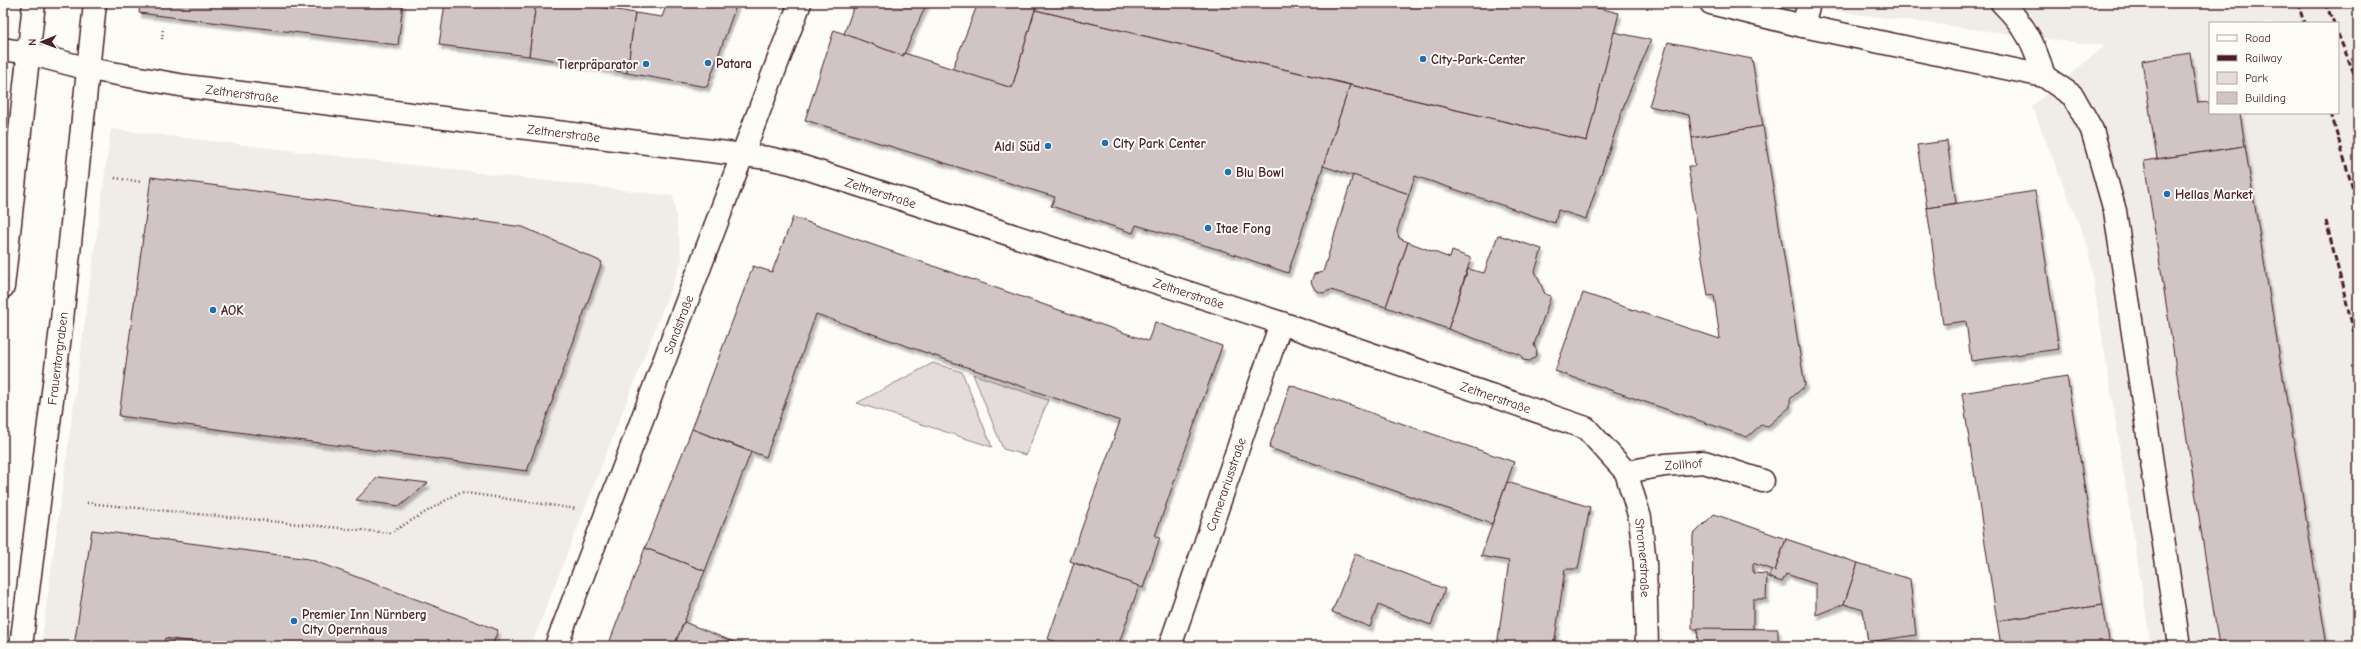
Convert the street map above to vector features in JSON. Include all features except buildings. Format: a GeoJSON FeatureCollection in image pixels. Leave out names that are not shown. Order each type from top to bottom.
{"type":"FeatureCollection","features":[{"type":"Feature","properties":{"kind":"street"},"geometry":{"type":"LineString","coordinates":[[3,287],[34,3]]}},
{"type":"Feature","properties":{"kind":"street","name":"Frauentorgraben"},"geometry":{"type":"LineString","coordinates":[[21,646],[62,320],[95,3]]}},
{"type":"Feature","properties":{"kind":"street","name":"Sandstraße"},"geometry":{"type":"LineString","coordinates":[[556,646],[800,3]]}},
{"type":"Feature","properties":{"kind":"street"},"geometry":{"type":"LineString","coordinates":[[1711,3],[1803,26],[2044,76],[2073,96],[2092,130],[2115,212],[2179,646]]}},
{"type":"Feature","properties":{"kind":"street"},"geometry":{"type":"LineString","coordinates":[[1803,26],[1809,3]]}},
{"type":"Feature","properties":{"kind":"street"},"geometry":{"type":"LineString","coordinates":[[2002,3],[2021,22],[2036,50],[2044,76]]}},
{"type":"Feature","properties":{"kind":"street"},"geometry":{"type":"LineString","coordinates":[[3,49],[28,53],[89,69]]}},
{"type":"Feature","properties":{"kind":"street","name":"Zeltnerstraße"},"geometry":{"type":"LineString","coordinates":[[89,69],[185,86],[742,156],[768,158],[820,172],[1281,323],[1586,428],[1626,472]]}},
{"type":"Feature","properties":{"kind":"street","name":"Camerariusstraße"},"geometry":{"type":"LineString","coordinates":[[1170,646],[1281,323]]}},
{"type":"Feature","properties":{"kind":"street","name":"Zollhof"},"geometry":{"type":"LineString","coordinates":[[1626,472],[1665,465],[1704,462],[1763,481]]}},
{"type":"Feature","properties":{"kind":"street","name":"Stromerstraße"},"geometry":{"type":"LineString","coordinates":[[1626,472],[1640,518],[1644,555],[1647,646]]}},
{"type":"Feature","properties":{"kind":"path"},"geometry":{"type":"LineString","coordinates":[[162,39],[163,27]]}},
{"type":"Feature","properties":{"kind":"path"},"geometry":{"type":"LineString","coordinates":[[115,178],[142,182]]}},
{"type":"Feature","properties":{"kind":"path"},"geometry":{"type":"LineString","coordinates":[[87,503],[390,533],[460,492],[606,513]]}},
{"type":"Feature","properties":{"kind":"shaded area"},"geometry":{"type":"Polygon","coordinates":[[[1771,3],[2358,3],[2358,646],[2151,646],[2088,247],[2032,106],[2105,46],[1771,3]]]}},
{"type":"Feature","properties":{"kind":"shaded area"},"geometry":{"type":"Polygon","coordinates":[[[111,129],[673,196],[682,260],[531,646],[41,646],[111,129]]]}},
{"type":"Feature","properties":{"kind":"green space"},"geometry":{"type":"Polygon","coordinates":[[[933,363],[962,372],[992,447],[857,403],[933,363]]]}},
{"type":"Feature","properties":{"kind":"green space"},"geometry":{"type":"Polygon","coordinates":[[[973,374],[1048,400],[1026,455],[1003,449],[973,374]]]}},
{"type":"Feature","properties":{"kind":"railway"},"geometry":{"type":"LineString","coordinates":[[2298,3],[2304,22]]}},
{"type":"Feature","properties":{"kind":"railway"},"geometry":{"type":"LineString","coordinates":[[2325,3],[2334,22]]}},
{"type":"Feature","properties":{"kind":"railway"},"geometry":{"type":"LineString","coordinates":[[2339,36],[2358,83]]}},
{"type":"Feature","properties":{"kind":"railway"},"geometry":{"type":"LineString","coordinates":[[2331,114],[2358,207]]}},
{"type":"Feature","properties":{"kind":"railway"},"geometry":{"type":"LineString","coordinates":[[2326,221],[2358,348]]}},
{"type":"Feature","properties":{"kind":"place","name":"City-Park-Center"},"geometry":{"type":"Point","coordinates":[1423,59]}},
{"type":"Feature","properties":{"kind":"place","name":"Patara"},"geometry":{"type":"Point","coordinates":[708,63]}},
{"type":"Feature","properties":{"kind":"place","name":"Tierpräparator"},"geometry":{"type":"Point","coordinates":[646,64]}},
{"type":"Feature","properties":{"kind":"place","name":"City Park Center"},"geometry":{"type":"Point","coordinates":[1105,143]}},
{"type":"Feature","properties":{"kind":"place","name":"Aldi Süd"},"geometry":{"type":"Point","coordinates":[1048,146]}},
{"type":"Feature","properties":{"kind":"place","name":"Blu Bowl"},"geometry":{"type":"Point","coordinates":[1228,172]}},
{"type":"Feature","properties":{"kind":"place","name":"Hellas Market"},"geometry":{"type":"Point","coordinates":[2167,194]}},
{"type":"Feature","properties":{"kind":"place","name":"Itae Fong"},"geometry":{"type":"Point","coordinates":[1208,228]}},
{"type":"Feature","properties":{"kind":"place","name":"AOK"},"geometry":{"type":"Point","coordinates":[213,310]}},
{"type":"Feature","properties":{"kind":"place","name":"Premier Inn Nürnberg City Opernhaus"},"geometry":{"type":"Point","coordinates":[294,621]}}]}
